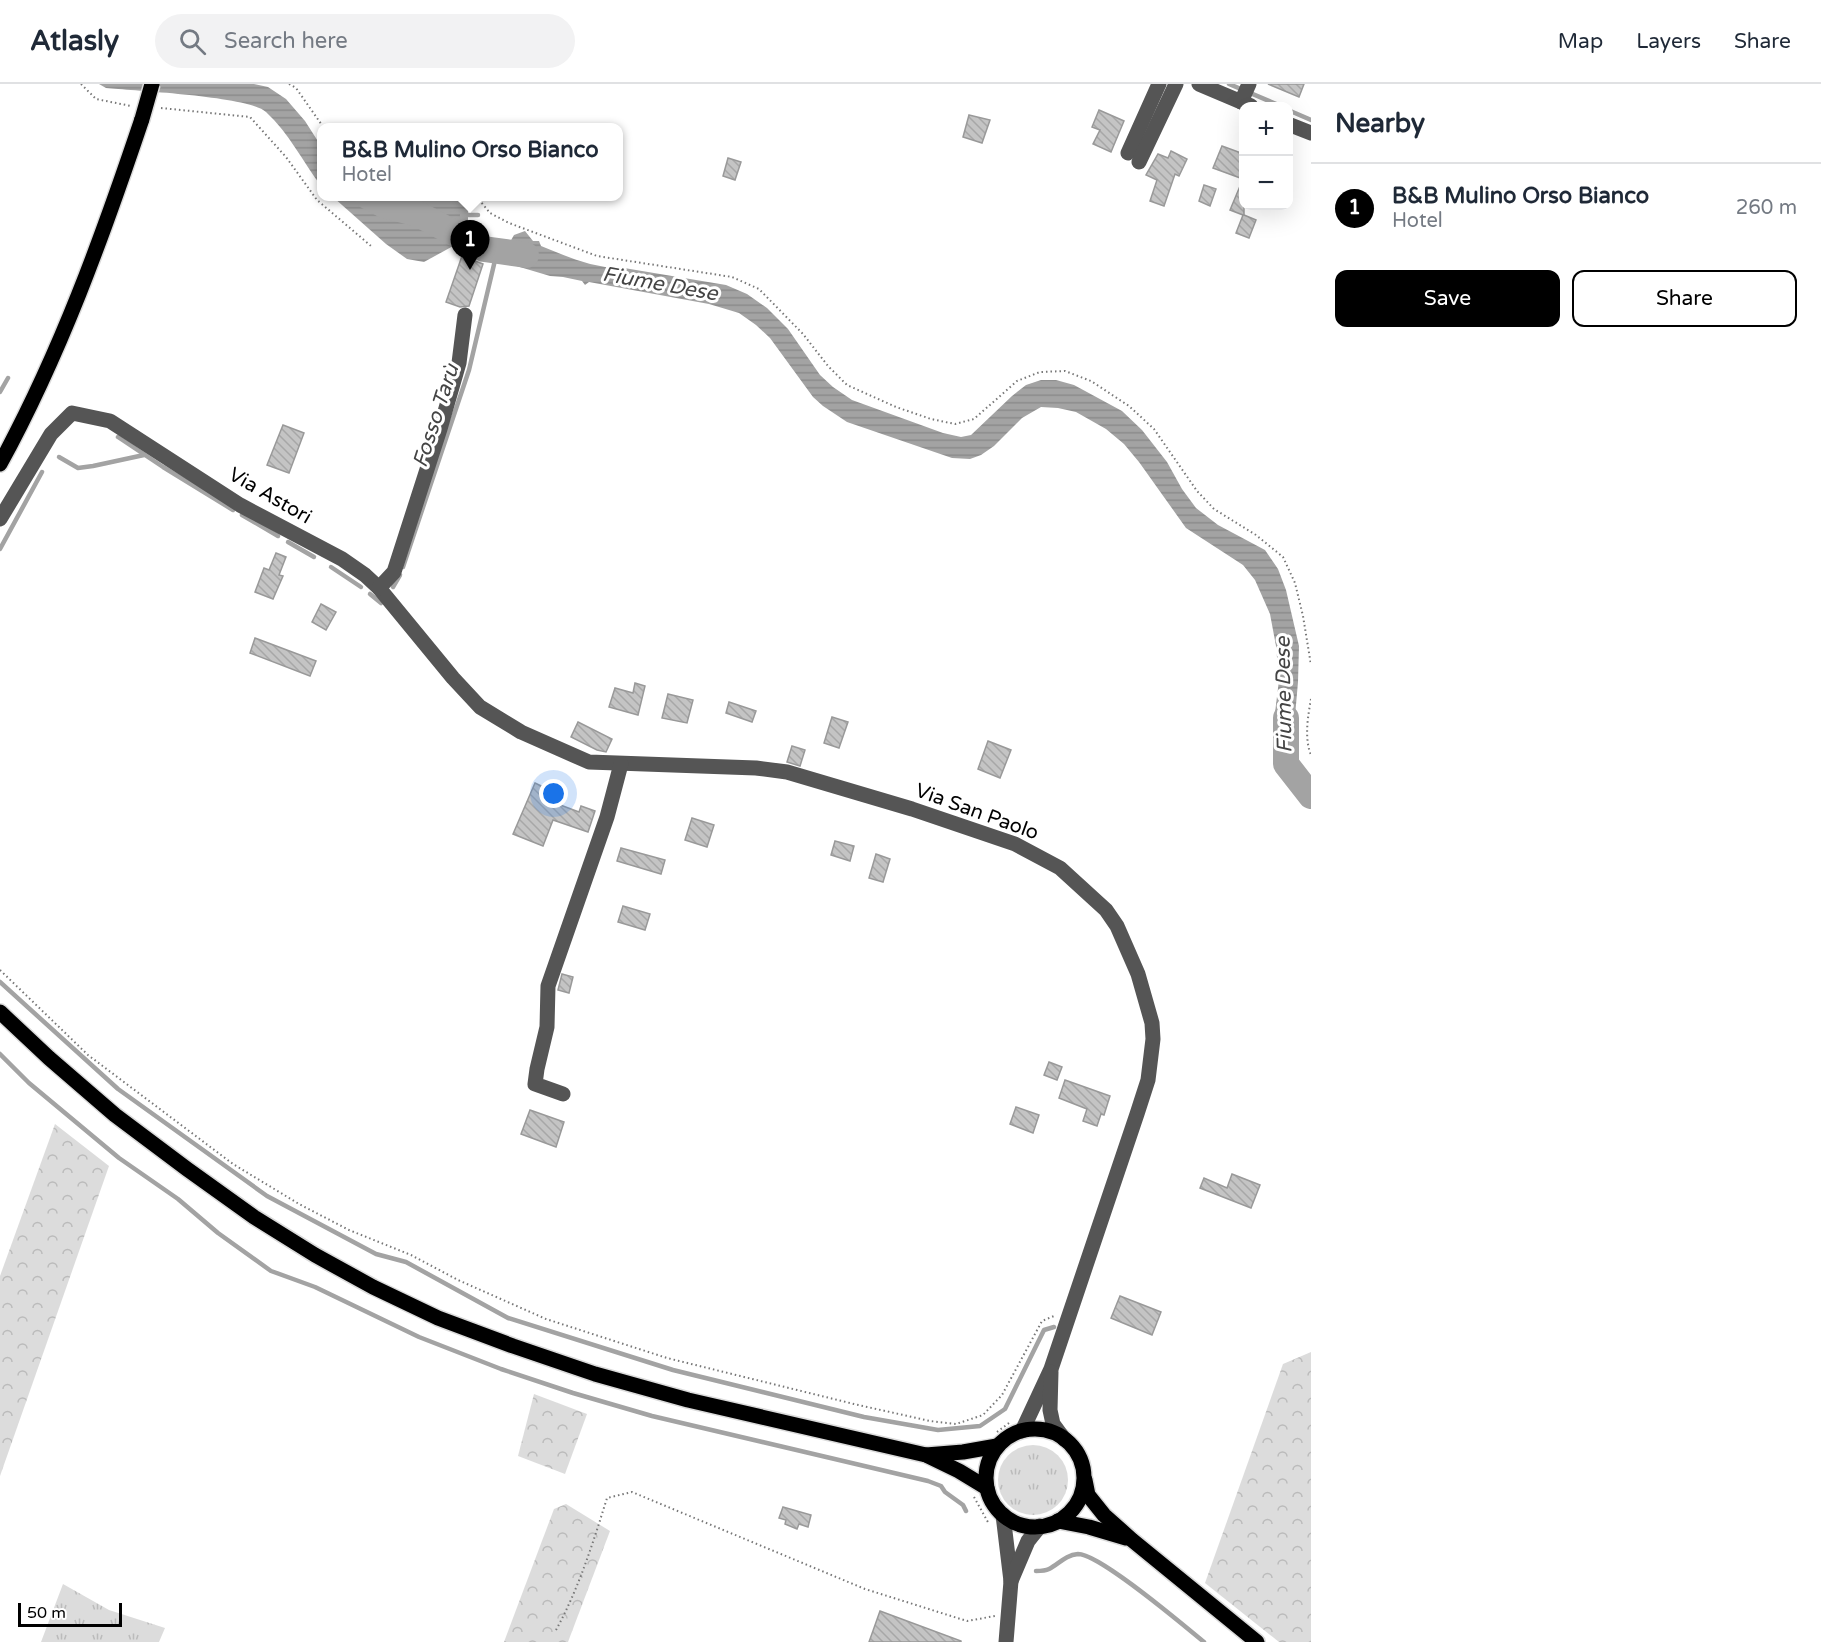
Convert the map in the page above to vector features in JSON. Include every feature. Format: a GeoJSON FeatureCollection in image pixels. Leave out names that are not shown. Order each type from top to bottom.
{"type":"FeatureCollection","features":[{"type":"Feature","properties":{"kind":"main road"},"geometry":{"type":"LineString","coordinates":[[0,464],[63,336],[82,291],[140,113],[152,84]]}},
{"type":"Feature","properties":{"kind":"main road"},"geometry":{"type":"LineString","coordinates":[[0,1012],[115,1115],[187,1169],[264,1224],[373,1287],[438,1318],[595,1374],[688,1400],[926,1455],[987,1488]]}},
{"type":"Feature","properties":{"kind":"main road"},"geometry":{"type":"LineString","coordinates":[[926,1455],[963,1452],[1012,1434],[1019,1424],[1051,1432],[1064,1439],[1077,1453],[1088,1495],[1104,1515],[1257,1642]]}},
{"type":"Feature","properties":{"kind":"main road"},"geometry":{"type":"LineString","coordinates":[[994,1440],[986,1473],[987,1488],[993,1503],[1003,1515],[1014,1522],[1027,1526],[1040,1526],[1058,1521],[1070,1512],[1078,1500],[1083,1486],[1083,1471]]}},
{"type":"Feature","properties":{"kind":"main road"},"geometry":{"type":"LineString","coordinates":[[1058,1521],[1089,1527],[1132,1540]]}},
{"type":"Feature","properties":{"kind":"street"},"geometry":{"type":"LineString","coordinates":[[1159,84],[1133,157],[1176,84]]}},
{"type":"Feature","properties":{"kind":"street"},"geometry":{"type":"LineString","coordinates":[[1199,84],[1241,102]]}},
{"type":"Feature","properties":{"kind":"street"},"geometry":{"type":"LineString","coordinates":[[1246,102],[1249,84]]}},
{"type":"Feature","properties":{"kind":"street"},"geometry":{"type":"LineString","coordinates":[[1293,126],[1311,133]]}},
{"type":"Feature","properties":{"kind":"street"},"geometry":{"type":"LineString","coordinates":[[379,588],[394,572],[440,429],[459,363],[465,315]]}},
{"type":"Feature","properties":{"kind":"street","name":"Via Astori"},"geometry":{"type":"LineString","coordinates":[[0,519],[51,434],[72,413],[110,421],[240,505],[342,559],[365,575],[379,588],[453,678],[480,707],[521,732]]}},
{"type":"Feature","properties":{"kind":"street","name":"Via San Paolo"},"geometry":{"type":"LineString","coordinates":[[521,732],[589,762],[756,768],[787,772],[901,806],[1015,844],[1060,868],[1106,910],[1117,926],[1138,974],[1152,1023],[1153,1039],[1148,1080],[1051,1369],[1019,1424]]}},
{"type":"Feature","properties":{"kind":"street"},"geometry":{"type":"LineString","coordinates":[[563,1094],[535,1084],[547,1027],[548,986],[607,817],[621,764]]}},
{"type":"Feature","properties":{"kind":"street","name":"Via San Paolo"},"geometry":{"type":"LineString","coordinates":[[1051,1369],[1050,1410],[1053,1424],[1064,1439]]}},
{"type":"Feature","properties":{"kind":"street"},"geometry":{"type":"LineString","coordinates":[[1003,1515],[1011,1581],[1006,1642]]}},
{"type":"Feature","properties":{"kind":"street"},"geometry":{"type":"LineString","coordinates":[[1011,1581],[1028,1541],[1040,1526]]}},
{"type":"Feature","properties":{"kind":"path"},"geometry":{"type":"LineString","coordinates":[[81,84],[96,99],[140,113]]}},
{"type":"Feature","properties":{"kind":"path"},"geometry":{"type":"LineString","coordinates":[[289,84],[296,88],[320,123]]}},
{"type":"Feature","properties":{"kind":"path"},"geometry":{"type":"LineString","coordinates":[[159,108],[250,117],[286,157],[317,200]]}},
{"type":"Feature","properties":{"kind":"path"},"geometry":{"type":"LineString","coordinates":[[318,201],[371,246]]}},
{"type":"Feature","properties":{"kind":"path"},"geometry":{"type":"LineString","coordinates":[[480,201],[490,213],[509,223],[597,256],[732,277],[759,289],[803,334],[828,366],[847,385],[896,407],[931,419],[955,424],[974,419],[1017,381],[1040,372],[1065,371],[1091,381],[1129,406],[1154,429],[1197,491],[1215,509],[1256,535],[1283,557],[1295,583],[1311,665]]}},
{"type":"Feature","properties":{"kind":"path"},"geometry":{"type":"LineString","coordinates":[[1311,699],[1307,723],[1311,755]]}},
{"type":"Feature","properties":{"kind":"path"},"geometry":{"type":"LineString","coordinates":[[0,970],[88,1055],[233,1164],[299,1204],[349,1230],[411,1255],[458,1280],[546,1319],[668,1358],[854,1404],[930,1421],[956,1424],[983,1415],[1002,1395],[1041,1321],[1053,1316],[1067,1323]]}},
{"type":"Feature","properties":{"kind":"path"},"geometry":{"type":"LineString","coordinates":[[994,1440],[1019,1424]]}},
{"type":"Feature","properties":{"kind":"path"},"geometry":{"type":"LineString","coordinates":[[556,1630],[569,1607],[607,1497],[632,1492],[865,1589],[967,1621],[1008,1614]]}},
{"type":"Feature","properties":{"kind":"path"},"geometry":{"type":"LineString","coordinates":[[972,1493],[991,1528]]}},
{"type":"Feature","properties":{"kind":"green space"},"geometry":{"type":"Polygon","coordinates":[[[55,1124],[109,1166],[0,1476],[0,1276],[55,1124]]]}},
{"type":"Feature","properties":{"kind":"green space"},"geometry":{"type":"Polygon","coordinates":[[[1311,1352],[1311,1642],[1279,1642],[1205,1583],[1283,1364],[1311,1352]]]}},
{"type":"Feature","properties":{"kind":"green space"},"geometry":{"type":"Polygon","coordinates":[[[534,1394],[587,1414],[565,1474],[518,1456],[534,1394]]]}},
{"type":"Feature","properties":{"kind":"green space"},"geometry":{"type":"Polygon","coordinates":[[[1040,1445],[1053,1451],[1062,1460],[1066,1466],[1068,1480],[1066,1494],[1058,1505],[1047,1513],[1026,1515],[1008,1505],[1000,1494],[998,1473],[1008,1455],[1019,1447],[1040,1445]]]}},
{"type":"Feature","properties":{"kind":"green space"},"geometry":{"type":"Polygon","coordinates":[[[566,1504],[610,1531],[568,1642],[504,1642],[554,1509],[566,1504]]]}},
{"type":"Feature","properties":{"kind":"green space"},"geometry":{"type":"Polygon","coordinates":[[[63,1584],[109,1610],[165,1628],[159,1642],[41,1642],[63,1584]]]}},
{"type":"Feature","properties":{"kind":"water"},"geometry":{"type":"Polygon","coordinates":[[[99,84],[254,84],[268,87],[286,99],[305,121],[317,140],[317,180],[282,129],[266,112],[255,106],[216,98],[106,88],[99,84]]]}},
{"type":"Feature","properties":{"kind":"water"},"geometry":{"type":"Polygon","coordinates":[[[338,201],[464,201],[468,207],[468,220],[464,233],[455,245],[424,262],[407,259],[386,244],[338,201]]]}},
{"type":"Feature","properties":{"kind":"water"},"geometry":{"type":"Polygon","coordinates":[[[525,231],[533,241],[539,241],[541,246],[582,262],[726,285],[747,294],[767,308],[788,329],[820,375],[833,387],[852,400],[943,433],[961,437],[971,435],[1026,385],[1041,380],[1056,380],[1074,385],[1122,411],[1142,430],[1167,462],[1196,508],[1218,525],[1265,550],[1278,569],[1286,590],[1299,646],[1292,750],[1273,757],[1279,680],[1276,646],[1270,614],[1255,580],[1243,565],[1186,528],[1139,462],[1124,444],[1106,429],[1076,412],[1041,407],[1022,418],[994,446],[981,455],[970,459],[952,458],[847,422],[823,406],[813,397],[770,338],[739,313],[709,304],[589,282],[585,285],[582,281],[550,276],[490,258],[497,244],[510,242],[514,235],[525,231]]]}},
{"type":"Feature","properties":{"kind":"building"},"geometry":{"type":"Polygon","coordinates":[[[1268,84],[1304,84],[1299,97],[1268,84]]]}},
{"type":"Feature","properties":{"kind":"building"},"geometry":{"type":"Polygon","coordinates":[[[1099,110],[1124,121],[1111,152],[1093,144],[1100,130],[1092,127],[1099,110]]]}},
{"type":"Feature","properties":{"kind":"building"},"geometry":{"type":"Polygon","coordinates":[[[969,115],[990,120],[982,143],[963,137],[969,115]]]}},
{"type":"Feature","properties":{"kind":"building"},"geometry":{"type":"Polygon","coordinates":[[[1222,146],[1239,152],[1239,178],[1213,168],[1222,146]]]}},
{"type":"Feature","properties":{"kind":"building"},"geometry":{"type":"Polygon","coordinates":[[[1171,151],[1187,159],[1179,176],[1175,174],[1164,206],[1150,201],[1157,180],[1146,175],[1158,154],[1168,158],[1171,151]]]}},
{"type":"Feature","properties":{"kind":"building"},"geometry":{"type":"Polygon","coordinates":[[[728,158],[741,162],[735,180],[723,176],[728,158]]]}},
{"type":"Feature","properties":{"kind":"building"},"geometry":{"type":"Polygon","coordinates":[[[1204,185],[1216,189],[1210,206],[1199,201],[1204,185]]]}},
{"type":"Feature","properties":{"kind":"building"},"geometry":{"type":"Polygon","coordinates":[[[1239,189],[1239,210],[1244,210],[1244,215],[1256,220],[1249,238],[1236,233],[1243,215],[1230,210],[1239,189]]]}},
{"type":"Feature","properties":{"kind":"building"},"geometry":{"type":"Polygon","coordinates":[[[462,256],[483,264],[469,306],[460,307],[446,302],[462,256]]]}},
{"type":"Feature","properties":{"kind":"building"},"geometry":{"type":"Polygon","coordinates":[[[283,425],[304,433],[289,473],[267,465],[283,425]]]}},
{"type":"Feature","properties":{"kind":"building"},"geometry":{"type":"Polygon","coordinates":[[[276,553],[286,557],[279,575],[283,576],[273,599],[255,592],[264,568],[269,570],[276,553]]]}},
{"type":"Feature","properties":{"kind":"building"},"geometry":{"type":"Polygon","coordinates":[[[321,604],[336,612],[326,630],[312,622],[321,604]]]}},
{"type":"Feature","properties":{"kind":"building"},"geometry":{"type":"Polygon","coordinates":[[[255,638],[316,661],[310,676],[250,653],[255,638]]]}},
{"type":"Feature","properties":{"kind":"building"},"geometry":{"type":"Polygon","coordinates":[[[635,683],[645,686],[638,715],[609,707],[615,688],[633,693],[635,683]]]}},
{"type":"Feature","properties":{"kind":"building"},"geometry":{"type":"Polygon","coordinates":[[[668,694],[693,700],[687,723],[662,718],[668,694]]]}},
{"type":"Feature","properties":{"kind":"building"},"geometry":{"type":"Polygon","coordinates":[[[729,702],[756,711],[752,722],[726,713],[729,702]]]}},
{"type":"Feature","properties":{"kind":"building"},"geometry":{"type":"Polygon","coordinates":[[[832,717],[848,722],[839,748],[824,743],[832,717]]]}},
{"type":"Feature","properties":{"kind":"building"},"geometry":{"type":"Polygon","coordinates":[[[578,722],[612,739],[606,752],[571,737],[578,722]]]}},
{"type":"Feature","properties":{"kind":"building"},"geometry":{"type":"Polygon","coordinates":[[[988,741],[1011,750],[1000,778],[978,769],[988,741]]]}},
{"type":"Feature","properties":{"kind":"building"},"geometry":{"type":"Polygon","coordinates":[[[792,746],[805,750],[800,766],[787,762],[792,746]]]}},
{"type":"Feature","properties":{"kind":"building"},"geometry":{"type":"Polygon","coordinates":[[[535,783],[552,791],[547,800],[579,812],[581,806],[595,811],[588,832],[553,820],[543,846],[513,834],[535,783]]]}},
{"type":"Feature","properties":{"kind":"building"},"geometry":{"type":"Polygon","coordinates":[[[692,818],[714,825],[707,847],[685,840],[692,818]]]}},
{"type":"Feature","properties":{"kind":"building"},"geometry":{"type":"Polygon","coordinates":[[[835,841],[854,846],[850,861],[831,855],[835,841]]]}},
{"type":"Feature","properties":{"kind":"building"},"geometry":{"type":"Polygon","coordinates":[[[621,848],[665,860],[661,874],[617,861],[621,848]]]}},
{"type":"Feature","properties":{"kind":"building"},"geometry":{"type":"Polygon","coordinates":[[[876,854],[890,859],[883,882],[869,878],[876,854]]]}},
{"type":"Feature","properties":{"kind":"building"},"geometry":{"type":"Polygon","coordinates":[[[623,906],[650,914],[645,930],[618,922],[623,906]]]}},
{"type":"Feature","properties":{"kind":"building"},"geometry":{"type":"Polygon","coordinates":[[[562,974],[573,977],[569,993],[558,990],[562,974]]]}},
{"type":"Feature","properties":{"kind":"building"},"geometry":{"type":"Polygon","coordinates":[[[1049,1062],[1062,1067],[1057,1080],[1044,1075],[1049,1062]]]}},
{"type":"Feature","properties":{"kind":"building"},"geometry":{"type":"Polygon","coordinates":[[[1065,1080],[1110,1096],[1104,1115],[1101,1114],[1097,1126],[1083,1121],[1087,1109],[1059,1098],[1065,1080]]]}},
{"type":"Feature","properties":{"kind":"building"},"geometry":{"type":"Polygon","coordinates":[[[1016,1107],[1039,1115],[1033,1133],[1010,1124],[1016,1107]]]}},
{"type":"Feature","properties":{"kind":"building"},"geometry":{"type":"Polygon","coordinates":[[[530,1110],[564,1122],[556,1147],[521,1134],[530,1110]]]}},
{"type":"Feature","properties":{"kind":"building"},"geometry":{"type":"Polygon","coordinates":[[[1232,1174],[1260,1185],[1251,1208],[1200,1188],[1204,1178],[1227,1188],[1232,1174]]]}},
{"type":"Feature","properties":{"kind":"building"},"geometry":{"type":"Polygon","coordinates":[[[1120,1296],[1161,1312],[1152,1335],[1111,1318],[1120,1296]]]}},
{"type":"Feature","properties":{"kind":"building"},"geometry":{"type":"Polygon","coordinates":[[[783,1507],[811,1515],[808,1527],[799,1524],[797,1529],[785,1524],[786,1520],[779,1518],[783,1507]]]}},
{"type":"Feature","properties":{"kind":"building"},"geometry":{"type":"Polygon","coordinates":[[[880,1611],[961,1641],[961,1642],[869,1642],[880,1611]]]}},
{"type":"Feature","properties":{"kind":"waterway"},"geometry":{"type":"LineString","coordinates":[[1229,84],[1272,102]]}},
{"type":"Feature","properties":{"kind":"waterway"},"geometry":{"type":"LineString","coordinates":[[1293,112],[1311,120]]}},
{"type":"Feature","properties":{"kind":"waterway","name":"Fiume Dese"},"geometry":{"type":"LineString","coordinates":[[376,201],[418,214],[484,249],[526,255]]}},
{"type":"Feature","properties":{"kind":"waterway"},"geometry":{"type":"LineString","coordinates":[[462,215],[478,215]]}},
{"type":"Feature","properties":{"kind":"waterway","name":"Fosso Tarù"},"geometry":{"type":"LineString","coordinates":[[403,567],[469,370],[496,256]]}},
{"type":"Feature","properties":{"kind":"waterway"},"geometry":{"type":"LineString","coordinates":[[0,392],[8,378]]}},
{"type":"Feature","properties":{"kind":"waterway","name":"Fosso Tarù"},"geometry":{"type":"LineString","coordinates":[[118,437],[233,510]]}},
{"type":"Feature","properties":{"kind":"waterway"},"geometry":{"type":"LineString","coordinates":[[59,457],[78,468],[144,455]]}},
{"type":"Feature","properties":{"kind":"waterway"},"geometry":{"type":"LineString","coordinates":[[0,549],[42,472]]}},
{"type":"Feature","properties":{"kind":"waterway","name":"Fosso Tarù"},"geometry":{"type":"LineString","coordinates":[[242,515],[278,536]]}},
{"type":"Feature","properties":{"kind":"waterway","name":"Fosso Tarù"},"geometry":{"type":"LineString","coordinates":[[288,542],[314,557]]}},
{"type":"Feature","properties":{"kind":"waterway","name":"Fosso Tarù"},"geometry":{"type":"LineString","coordinates":[[331,567],[361,587]]}},
{"type":"Feature","properties":{"kind":"waterway","name":"Fosso Tarù"},"geometry":{"type":"LineString","coordinates":[[393,587],[400,575]]}},
{"type":"Feature","properties":{"kind":"waterway","name":"Fosso Tarù"},"geometry":{"type":"LineString","coordinates":[[370,594],[381,603],[383,600]]}},
{"type":"Feature","properties":{"kind":"waterway","name":"Fiume Dese"},"geometry":{"type":"LineString","coordinates":[[1286,718],[1286,764],[1311,796]]}},
{"type":"Feature","properties":{"kind":"waterway"},"geometry":{"type":"LineString","coordinates":[[0,982],[118,1089],[267,1196],[376,1254],[406,1262],[508,1318],[673,1370],[864,1417],[938,1430],[980,1426],[1005,1409],[1044,1330],[1054,1327]]}},
{"type":"Feature","properties":{"kind":"waterway"},"geometry":{"type":"LineString","coordinates":[[0,1054],[29,1083],[119,1158],[178,1199],[218,1233],[271,1271],[315,1287],[419,1337],[501,1369],[652,1416],[928,1481],[941,1486],[945,1492],[963,1505],[966,1511]]}},
{"type":"Feature","properties":{"kind":"waterway"},"geometry":{"type":"LineString","coordinates":[[1036,1571],[1049,1569],[1073,1555],[1089,1557],[1122,1577],[1204,1642]]}},
{"type":"Feature","properties":{"kind":"place","name":"B&B Mulino Orso Bianco"},"geometry":{"type":"Point","coordinates":[470,270]}}]}
